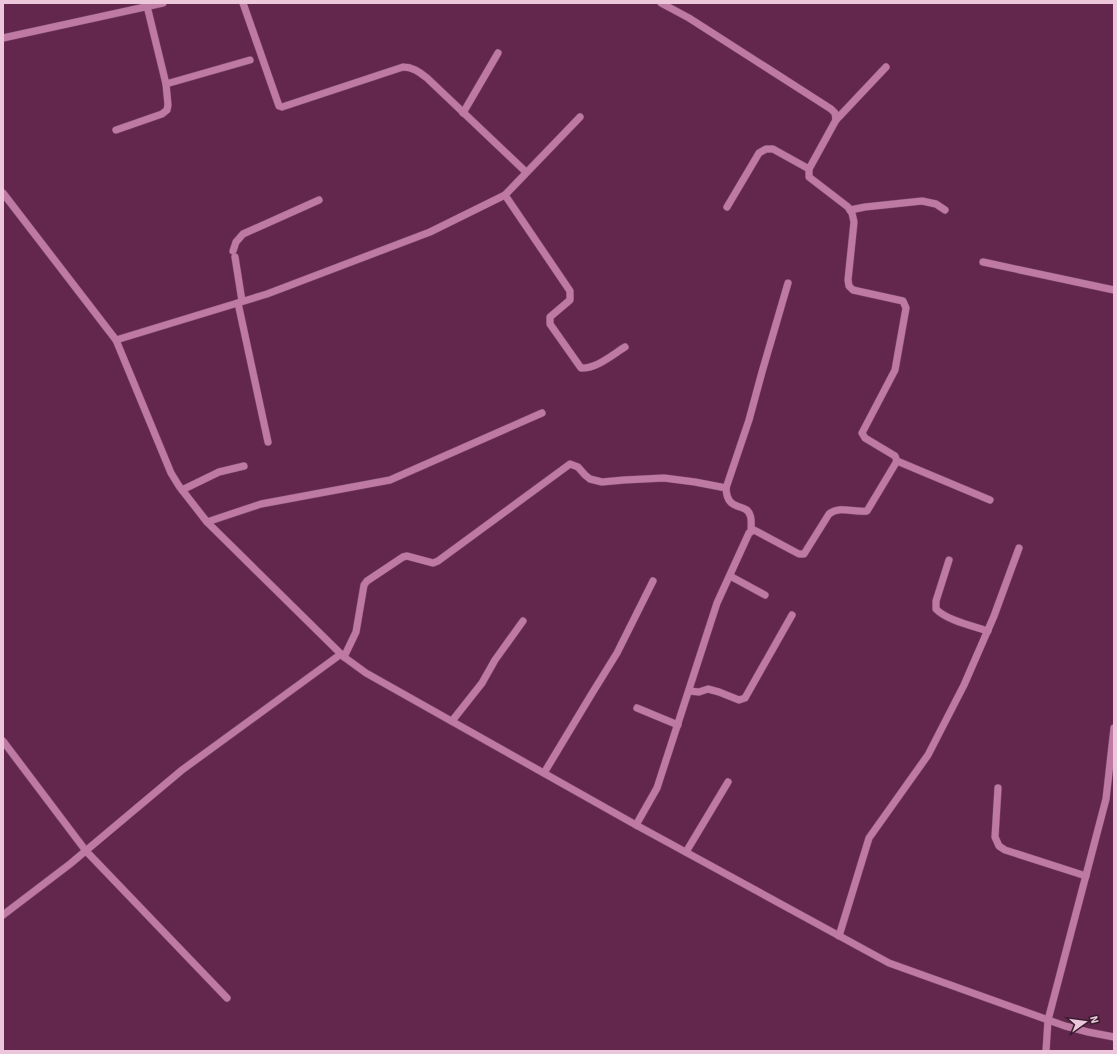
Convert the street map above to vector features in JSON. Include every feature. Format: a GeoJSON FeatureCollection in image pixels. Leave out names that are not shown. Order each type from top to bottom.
{"type":"FeatureCollection","features":[{"type":"Feature","properties":{"kind":"street"},"geometry":{"type":"LineString","coordinates":[[3,38],[163,3]]}},
{"type":"Feature","properties":{"kind":"street"},"geometry":{"type":"LineString","coordinates":[[243,3],[256,59],[278,105],[282,107],[403,67],[410,67],[427,78],[526,172]]}},
{"type":"Feature","properties":{"kind":"street"},"geometry":{"type":"LineString","coordinates":[[661,3],[689,18],[831,109],[835,113],[836,120]]}},
{"type":"Feature","properties":{"kind":"street"},"geometry":{"type":"LineString","coordinates":[[116,130],[162,114],[167,110],[166,84],[147,6]]}},
{"type":"Feature","properties":{"kind":"street"},"geometry":{"type":"LineString","coordinates":[[463,113],[498,53]]}},
{"type":"Feature","properties":{"kind":"street"},"geometry":{"type":"LineString","coordinates":[[166,84],[256,59]]}},
{"type":"Feature","properties":{"kind":"street"},"geometry":{"type":"LineString","coordinates":[[886,67],[836,120],[809,169],[809,177],[848,206],[852,212],[854,222],[848,280],[849,286],[853,290],[903,301],[906,308],[895,370],[862,433],[865,438],[895,456],[897,462],[990,500]]}},
{"type":"Feature","properties":{"kind":"street"},"geometry":{"type":"LineString","coordinates":[[116,340],[267,294],[416,238],[505,194],[580,117]]}},
{"type":"Feature","properties":{"kind":"street"},"geometry":{"type":"LineString","coordinates":[[727,207],[760,153],[766,149],[773,149],[809,169]]}},
{"type":"Feature","properties":{"kind":"street"},"geometry":{"type":"LineString","coordinates":[[3,193],[116,340],[171,473],[182,490],[207,522],[342,656],[366,673],[636,825],[889,964],[1048,1020],[1088,1032],[1114,1037]]}},
{"type":"Feature","properties":{"kind":"street"},"geometry":{"type":"LineString","coordinates":[[505,194],[570,291],[570,300],[550,317],[549,320],[550,324],[581,368],[594,366],[625,347]]}},
{"type":"Feature","properties":{"kind":"street"},"geometry":{"type":"LineString","coordinates":[[268,442],[240,302],[234,254],[236,242],[243,234],[319,200]]}},
{"type":"Feature","properties":{"kind":"street"},"geometry":{"type":"LineString","coordinates":[[850,210],[922,201],[936,204],[945,210]]}},
{"type":"Feature","properties":{"kind":"street"},"geometry":{"type":"LineString","coordinates":[[983,262],[1114,290]]}},
{"type":"Feature","properties":{"kind":"street"},"geometry":{"type":"LineString","coordinates":[[636,825],[655,793],[717,603],[751,531],[751,516],[749,512],[730,502],[727,496],[726,488],[749,420],[788,283]]}},
{"type":"Feature","properties":{"kind":"street"},"geometry":{"type":"LineString","coordinates":[[207,522],[261,504],[390,480],[542,413]]}},
{"type":"Feature","properties":{"kind":"street"},"geometry":{"type":"LineString","coordinates":[[751,531],[754,530],[799,554],[804,554],[828,514],[839,509],[863,512],[867,511],[897,462]]}},
{"type":"Feature","properties":{"kind":"street"},"geometry":{"type":"LineString","coordinates":[[3,915],[70,864],[182,770],[342,656],[356,632],[364,585],[367,581],[403,557],[407,556],[433,562],[438,561],[570,464],[578,467],[590,479],[602,482],[664,478],[726,488]]}},
{"type":"Feature","properties":{"kind":"street"},"geometry":{"type":"LineString","coordinates":[[182,490],[219,472],[244,466]]}},
{"type":"Feature","properties":{"kind":"street"},"geometry":{"type":"LineString","coordinates":[[839,936],[868,838],[928,755],[964,685],[988,631],[1019,548]]}},
{"type":"Feature","properties":{"kind":"street"},"geometry":{"type":"LineString","coordinates":[[949,560],[936,601],[936,609],[948,617],[988,631]]}},
{"type":"Feature","properties":{"kind":"street"},"geometry":{"type":"LineString","coordinates":[[730,576],[765,595]]}},
{"type":"Feature","properties":{"kind":"street"},"geometry":{"type":"LineString","coordinates":[[544,773],[617,653],[653,581]]}},
{"type":"Feature","properties":{"kind":"street"},"geometry":{"type":"LineString","coordinates":[[689,690],[699,692],[708,689],[739,700],[744,698],[792,616]]}},
{"type":"Feature","properties":{"kind":"street"},"geometry":{"type":"LineString","coordinates":[[452,721],[482,683],[495,660],[523,621]]}},
{"type":"Feature","properties":{"kind":"street"},"geometry":{"type":"LineString","coordinates":[[637,708],[678,725]]}},
{"type":"Feature","properties":{"kind":"street"},"geometry":{"type":"LineString","coordinates":[[1046,1051],[1048,1020],[1106,799],[1112,770],[1114,728]]}},
{"type":"Feature","properties":{"kind":"street"},"geometry":{"type":"LineString","coordinates":[[3,741],[86,850],[227,998]]}},
{"type":"Feature","properties":{"kind":"street"},"geometry":{"type":"LineString","coordinates":[[686,852],[728,782]]}},
{"type":"Feature","properties":{"kind":"street"},"geometry":{"type":"LineString","coordinates":[[998,788],[995,837],[999,846],[1004,850],[1086,876]]}}]}
